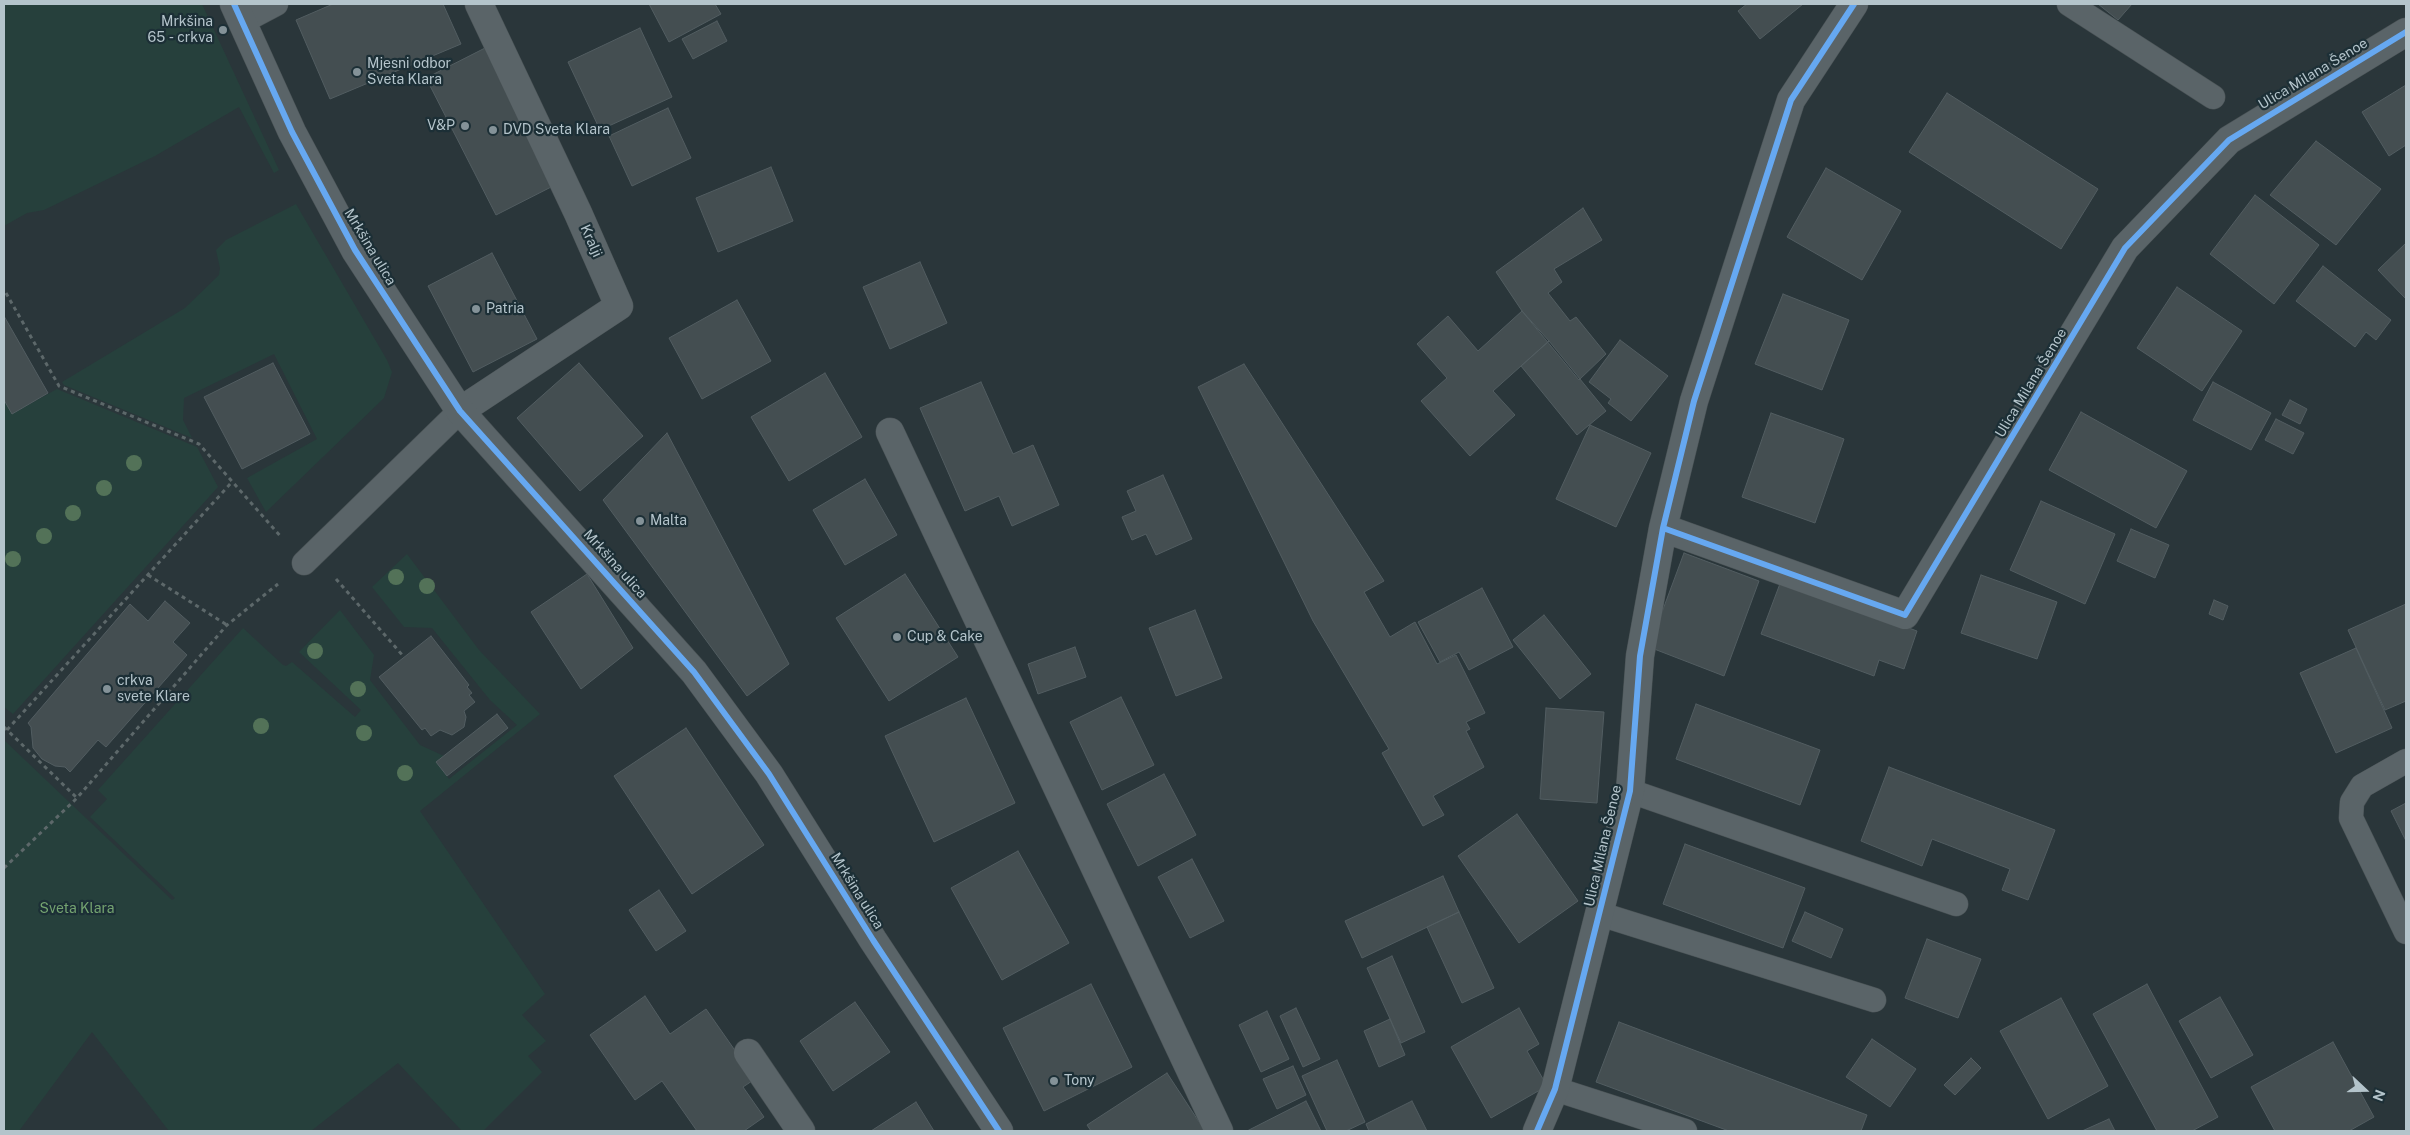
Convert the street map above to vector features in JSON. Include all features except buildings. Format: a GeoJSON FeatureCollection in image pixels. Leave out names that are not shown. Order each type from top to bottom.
{"type":"FeatureCollection","features":[{"type":"Feature","properties":{"kind":"street","name":"Kralji"},"geometry":{"type":"LineString","coordinates":[[460,411],[619,306],[578,213],[479,4]]}},
{"type":"Feature","properties":{"kind":"street","name":"Ulica Milana Šenoe"},"geometry":{"type":"LineString","coordinates":[[1537,1131],[1555,1089],[1630,791],[1640,656],[1663,528],[1694,401],[1791,100],[1854,4]]}},
{"type":"Feature","properties":{"kind":"street","name":"Mrkšina ulica"},"geometry":{"type":"LineString","coordinates":[[238,13],[292,132],[355,250],[460,411],[694,672],[769,774],[878,948],[999,1131]]}},
{"type":"Feature","properties":{"kind":"street","name":"Ulica Milana Šenoe"},"geometry":{"type":"LineString","coordinates":[[1663,528],[1905,616],[2125,248],[2229,140],[2406,32]]}},
{"type":"Feature","properties":{"kind":"street"},"geometry":{"type":"LineString","coordinates":[[890,432],[1219,1131]]}},
{"type":"Feature","properties":{"kind":"street"},"geometry":{"type":"LineString","coordinates":[[748,1053],[801,1131]]}},
{"type":"Feature","properties":{"kind":"lane"},"geometry":{"type":"LineString","coordinates":[[238,13],[276,4]]}},
{"type":"Feature","properties":{"kind":"lane"},"geometry":{"type":"LineString","coordinates":[[2069,4],[2213,97]]}},
{"type":"Feature","properties":{"kind":"lane"},"geometry":{"type":"LineString","coordinates":[[309,558],[460,411]]}},
{"type":"Feature","properties":{"kind":"lane"},"geometry":{"type":"LineString","coordinates":[[2406,761],[2362,786],[2352,802],[2351,818],[2406,932]]}},
{"type":"Feature","properties":{"kind":"lane"},"geometry":{"type":"LineString","coordinates":[[1630,791],[1956,904]]}},
{"type":"Feature","properties":{"kind":"lane"},"geometry":{"type":"LineString","coordinates":[[1600,914],[1874,1000]]}},
{"type":"Feature","properties":{"kind":"lane"},"geometry":{"type":"LineString","coordinates":[[1555,1089],[1685,1131]]}},
{"type":"Feature","properties":{"kind":"path"},"geometry":{"type":"LineString","coordinates":[[6,293],[58,386],[198,444],[232,482],[309,558],[404,657]]}},
{"type":"Feature","properties":{"kind":"path"},"geometry":{"type":"LineString","coordinates":[[76,798],[5,728],[232,482]]}},
{"type":"Feature","properties":{"kind":"path"},"geometry":{"type":"LineString","coordinates":[[4,868],[76,798],[227,625],[309,558]]}},
{"type":"Feature","properties":{"kind":"path"},"geometry":{"type":"LineString","coordinates":[[148,575],[227,625]]}},
{"type":"Feature","properties":{"kind":"green space"},"geometry":{"type":"Polygon","coordinates":[[[4,4],[202,4],[279,170],[274,173],[239,107],[155,156],[44,210],[27,213],[4,226],[4,4]]]}},
{"type":"Feature","properties":{"kind":"green space"},"geometry":{"type":"Polygon","coordinates":[[[296,204],[387,360],[392,372],[384,398],[266,512],[247,478],[317,439],[274,354],[184,398],[183,420],[192,438],[64,385],[62,382],[185,308],[219,275],[220,268],[216,250],[226,240],[296,204]]]}},
{"type":"Feature","properties":{"kind":"green space"},"geometry":{"type":"Polygon","coordinates":[[[57,389],[197,447],[218,487],[13,714],[4,707],[4,400],[12,414],[57,389]]]}},
{"type":"Feature","properties":{"kind":"green space","name":"Sveta Klara"},"geometry":{"type":"Polygon","coordinates":[[[407,554],[479,650],[540,714],[420,811],[545,994],[522,1015],[546,1041],[528,1056],[542,1072],[483,1131],[462,1131],[398,1063],[311,1131],[169,1131],[92,1032],[19,1131],[4,1131],[4,740],[172,900],[175,898],[90,817],[107,799],[98,790],[243,628],[283,665],[286,666],[292,662],[355,717],[361,710],[299,652],[340,610],[374,655],[370,680],[420,745],[444,756],[436,762],[449,779],[517,725],[490,700],[432,628],[404,627],[372,587],[407,554]]]}},
{"type":"Feature","properties":{"kind":"cycle path"},"geometry":{"type":"LineString","coordinates":[[234,4],[292,132],[355,250],[460,411],[694,672],[769,774],[873,940],[999,1131]]}},
{"type":"Feature","properties":{"kind":"cycle path"},"geometry":{"type":"LineString","coordinates":[[1537,1131],[1555,1089],[1630,791],[1640,656],[1663,528],[1694,401],[1791,100],[1854,4]]}},
{"type":"Feature","properties":{"kind":"cycle path"},"geometry":{"type":"LineString","coordinates":[[1663,528],[1905,615],[2125,248],[2229,140],[2406,32]]}},
{"type":"Feature","properties":{"kind":"place","name":"Mrkšina 65 - crkva"},"geometry":{"type":"Point","coordinates":[223,30]}},
{"type":"Feature","properties":{"kind":"place","name":"Mjesni odbor Sveta Klara"},"geometry":{"type":"Point","coordinates":[357,72]}},
{"type":"Feature","properties":{"kind":"place","name":"V&P"},"geometry":{"type":"Point","coordinates":[465,126]}},
{"type":"Feature","properties":{"kind":"place","name":"DVD Sveta Klara"},"geometry":{"type":"Point","coordinates":[493,130]}},
{"type":"Feature","properties":{"kind":"place","name":"Patria"},"geometry":{"type":"Point","coordinates":[476,309]}},
{"type":"Feature","properties":{"kind":"place","name":"Malta"},"geometry":{"type":"Point","coordinates":[640,521]}},
{"type":"Feature","properties":{"kind":"place","name":"Cup & Cake"},"geometry":{"type":"Point","coordinates":[897,637]}},
{"type":"Feature","properties":{"kind":"place","name":"crkva svete Klare"},"geometry":{"type":"Point","coordinates":[107,689]}},
{"type":"Feature","properties":{"kind":"place","name":"Tony"},"geometry":{"type":"Point","coordinates":[1054,1081]}}]}
